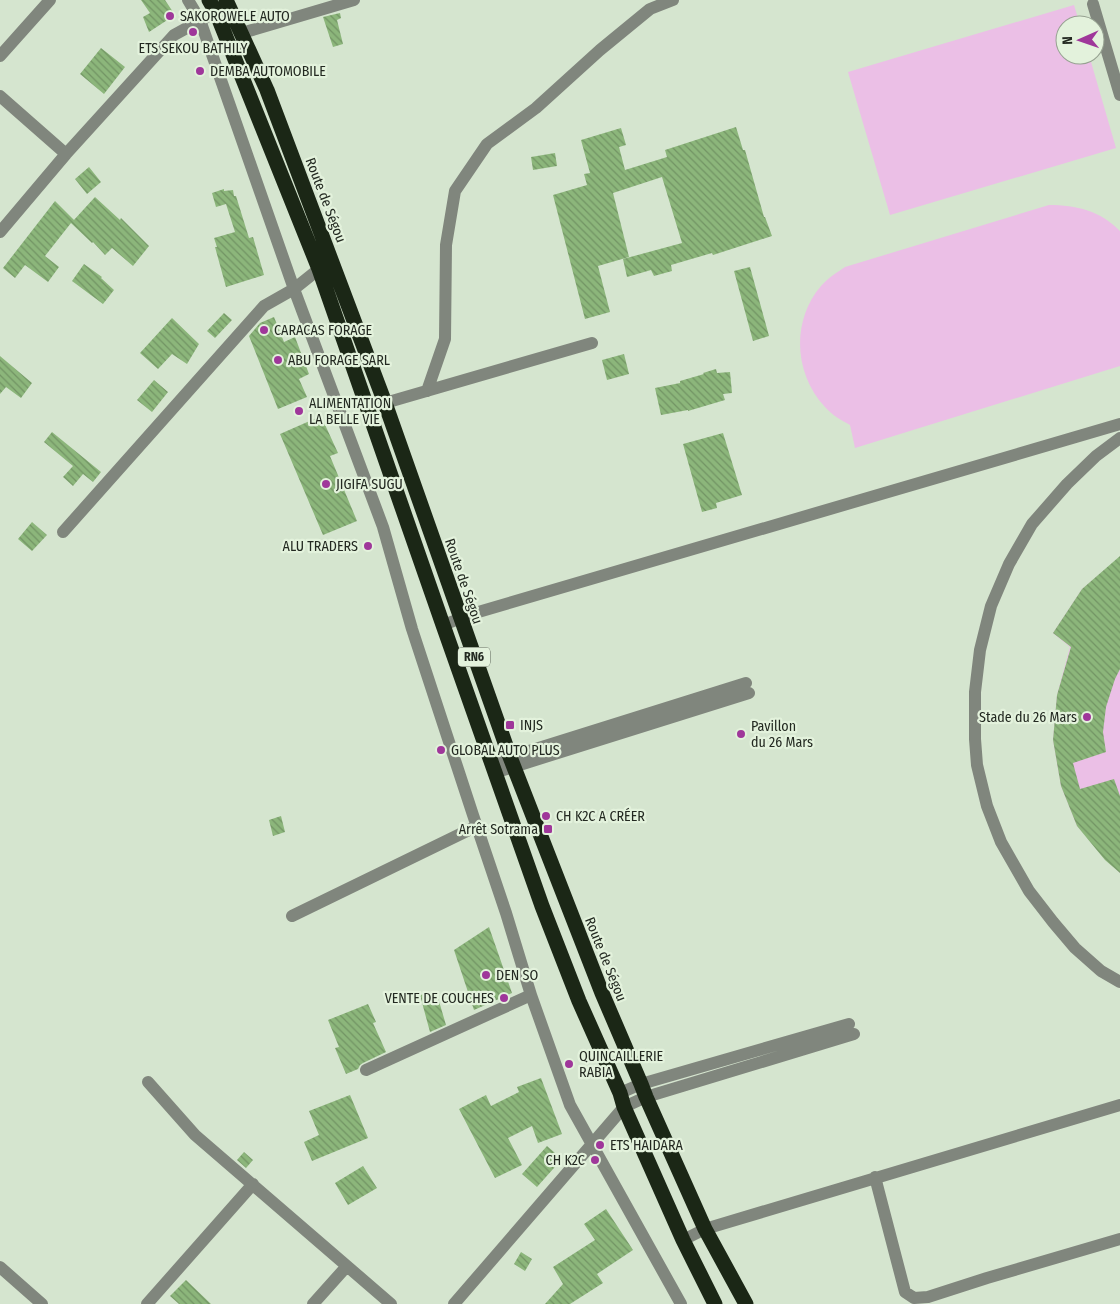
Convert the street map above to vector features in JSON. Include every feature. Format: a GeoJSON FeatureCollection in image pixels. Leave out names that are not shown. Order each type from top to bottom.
{"type":"FeatureCollection","features":[{"type":"Feature","properties":{"kind":"highway","name":"Route de Ségou"},"geometry":{"type":"LineString","coordinates":[[226,0],[267,90],[384,403],[512,762],[602,993],[705,1229],[746,1304]]}},
{"type":"Feature","properties":{"kind":"highway","name":"RN6"},"geometry":{"type":"LineString","coordinates":[[212,6],[319,269],[542,906],[579,1001],[620,1093],[624,1107],[683,1240],[715,1304]]}},
{"type":"Feature","properties":{"kind":"street"},"geometry":{"type":"LineString","coordinates":[[0,56],[50,0]]}},
{"type":"Feature","properties":{"kind":"street"},"geometry":{"type":"LineString","coordinates":[[188,0],[200,20],[294,289],[383,527],[412,629],[506,913],[531,995],[570,1105],[681,1304]]}},
{"type":"Feature","properties":{"kind":"street"},"geometry":{"type":"LineString","coordinates":[[242,33],[354,0]]}},
{"type":"Feature","properties":{"kind":"street"},"geometry":{"type":"LineString","coordinates":[[427,391],[445,339],[446,245],[455,191],[487,144],[536,108],[600,50],[650,9],[672,0]]}},
{"type":"Feature","properties":{"kind":"street"},"geometry":{"type":"LineString","coordinates":[[1093,4],[1120,94]]}},
{"type":"Feature","properties":{"kind":"street"},"geometry":{"type":"LineString","coordinates":[[0,232],[66,154],[174,34],[200,20],[212,6]]}},
{"type":"Feature","properties":{"kind":"street"},"geometry":{"type":"LineString","coordinates":[[0,96],[66,154]]}},
{"type":"Feature","properties":{"kind":"street"},"geometry":{"type":"LineString","coordinates":[[63,532],[264,306],[294,289],[319,269]]}},
{"type":"Feature","properties":{"kind":"street"},"geometry":{"type":"LineString","coordinates":[[384,403],[592,343]]}},
{"type":"Feature","properties":{"kind":"street"},"geometry":{"type":"LineString","coordinates":[[443,626],[494,607],[1120,424]]}},
{"type":"Feature","properties":{"kind":"street"},"geometry":{"type":"LineString","coordinates":[[1120,438],[1096,456],[1067,484],[1032,524],[1009,564],[991,606],[980,650],[975,692],[975,739],[977,765],[987,806],[1001,842],[1029,891],[1076,948],[1101,970],[1120,982]]}},
{"type":"Feature","properties":{"kind":"street"},"geometry":{"type":"LineString","coordinates":[[493,768],[748,688]]}},
{"type":"Feature","properties":{"kind":"street"},"geometry":{"type":"LineString","coordinates":[[292,916],[477,826]]}},
{"type":"Feature","properties":{"kind":"street"},"geometry":{"type":"LineString","coordinates":[[366,1070],[531,995]]}},
{"type":"Feature","properties":{"kind":"street"},"geometry":{"type":"LineString","coordinates":[[620,1093],[644,1090],[852,1029]]}},
{"type":"Feature","properties":{"kind":"street"},"geometry":{"type":"LineString","coordinates":[[148,1082],[195,1135],[391,1304]]}},
{"type":"Feature","properties":{"kind":"street"},"geometry":{"type":"LineString","coordinates":[[454,1304],[624,1107],[644,1090]]}},
{"type":"Feature","properties":{"kind":"street"},"geometry":{"type":"LineString","coordinates":[[683,1240],[705,1229],[1120,1105]]}},
{"type":"Feature","properties":{"kind":"street"},"geometry":{"type":"LineString","coordinates":[[875,1177],[905,1292],[914,1298],[928,1297]]}},
{"type":"Feature","properties":{"kind":"street"},"geometry":{"type":"LineString","coordinates":[[147,1304],[253,1184]]}},
{"type":"Feature","properties":{"kind":"street"},"geometry":{"type":"LineString","coordinates":[[902,1304],[1120,1239]]}},
{"type":"Feature","properties":{"kind":"street"},"geometry":{"type":"LineString","coordinates":[[313,1304],[347,1266]]}},
{"type":"Feature","properties":{"kind":"street"},"geometry":{"type":"LineString","coordinates":[[0,1267],[42,1304]]}},
{"type":"Feature","properties":{"kind":"shaded area"},"geometry":{"type":"Polygon","coordinates":[[[1074,5],[1077,15],[1055,15],[1055,65],[1092,65],[1116,148],[890,215],[848,72],[1074,5]]]}},
{"type":"Feature","properties":{"kind":"shaded area"},"geometry":{"type":"Polygon","coordinates":[[[1049,205],[1069,206],[1087,210],[1105,218],[1120,231],[1120,366],[855,448],[850,425],[825,407],[807,379],[802,363],[801,331],[811,300],[821,286],[845,267],[1049,205]]]}},
{"type":"Feature","properties":{"kind":"shaded area","name":"Stade du 26 Mars"},"geometry":{"type":"Polygon","coordinates":[[[1120,557],[1120,873],[1077,826],[1061,786],[1053,740],[1057,695],[1070,647],[1053,633],[1082,589],[1120,557]]]}},
{"type":"Feature","properties":{"kind":"building"},"geometry":{"type":"Polygon","coordinates":[[[141,0],[165,0],[175,15],[149,32],[143,17],[150,13],[141,0]]]}},
{"type":"Feature","properties":{"kind":"building"},"geometry":{"type":"Polygon","coordinates":[[[340,13],[341,18],[337,20],[343,44],[333,47],[323,17],[340,13]]]}},
{"type":"Feature","properties":{"kind":"building"},"geometry":{"type":"Polygon","coordinates":[[[101,48],[125,67],[104,94],[80,74],[101,48]]]}},
{"type":"Feature","properties":{"kind":"building"},"geometry":{"type":"Polygon","coordinates":[[[736,127],[743,150],[745,150],[764,217],[772,236],[713,255],[712,253],[671,265],[672,271],[654,276],[651,270],[627,277],[623,259],[682,243],[662,177],[613,193],[629,257],[598,266],[610,312],[585,319],[553,195],[587,185],[584,174],[590,173],[581,140],[621,128],[626,145],[619,147],[625,170],[667,157],[665,150],[736,127]]]}},
{"type":"Feature","properties":{"kind":"building"},"geometry":{"type":"Polygon","coordinates":[[[555,153],[557,166],[533,170],[531,157],[555,153]]]}},
{"type":"Feature","properties":{"kind":"building"},"geometry":{"type":"Polygon","coordinates":[[[89,167],[101,182],[87,194],[75,179],[89,167]]]}},
{"type":"Feature","properties":{"kind":"building"},"geometry":{"type":"Polygon","coordinates":[[[224,189],[224,191],[233,190],[234,196],[236,196],[249,238],[253,237],[264,275],[226,287],[214,238],[235,232],[226,204],[216,207],[212,193],[224,189]]]}},
{"type":"Feature","properties":{"kind":"building"},"geometry":{"type":"Polygon","coordinates":[[[95,197],[120,220],[121,218],[149,246],[133,266],[112,248],[105,255],[71,223],[45,256],[59,267],[48,282],[25,265],[15,278],[3,268],[55,201],[74,220],[95,197]]]}},
{"type":"Feature","properties":{"kind":"building"},"geometry":{"type":"Polygon","coordinates":[[[84,264],[102,277],[114,290],[103,304],[72,281],[84,264]]]}},
{"type":"Feature","properties":{"kind":"building"},"geometry":{"type":"Polygon","coordinates":[[[750,267],[769,336],[753,341],[734,271],[750,267]]]}},
{"type":"Feature","properties":{"kind":"building"},"geometry":{"type":"Polygon","coordinates":[[[224,313],[232,320],[215,338],[207,331],[224,313]]]}},
{"type":"Feature","properties":{"kind":"building"},"geometry":{"type":"Polygon","coordinates":[[[274,317],[284,342],[295,337],[309,374],[299,379],[307,397],[278,409],[249,336],[260,323],[274,317]]]}},
{"type":"Feature","properties":{"kind":"building"},"geometry":{"type":"Polygon","coordinates":[[[172,318],[199,344],[187,364],[172,354],[158,369],[140,353],[172,318]]]}},
{"type":"Feature","properties":{"kind":"building"},"geometry":{"type":"Polygon","coordinates":[[[624,354],[629,374],[607,380],[602,360],[624,354]]]}},
{"type":"Feature","properties":{"kind":"building"},"geometry":{"type":"Polygon","coordinates":[[[0,356],[32,383],[21,398],[6,387],[0,394],[0,356]]]}},
{"type":"Feature","properties":{"kind":"building"},"geometry":{"type":"Polygon","coordinates":[[[716,369],[717,373],[730,372],[732,393],[723,394],[725,400],[688,411],[661,415],[655,388],[680,383],[680,381],[716,369]]]}},
{"type":"Feature","properties":{"kind":"building"},"geometry":{"type":"Polygon","coordinates":[[[154,380],[168,392],[152,412],[137,400],[154,380]]]}},
{"type":"Feature","properties":{"kind":"building"},"geometry":{"type":"Polygon","coordinates":[[[321,416],[338,453],[330,456],[357,521],[323,535],[280,434],[321,416]]]}},
{"type":"Feature","properties":{"kind":"building"},"geometry":{"type":"Polygon","coordinates":[[[52,432],[101,472],[93,482],[83,474],[73,486],[63,477],[73,466],[44,442],[52,432]]]}},
{"type":"Feature","properties":{"kind":"building"},"geometry":{"type":"Polygon","coordinates":[[[723,433],[742,495],[716,503],[717,508],[702,512],[683,444],[723,433]]]}},
{"type":"Feature","properties":{"kind":"building"},"geometry":{"type":"Polygon","coordinates":[[[32,522],[47,535],[32,551],[18,539],[32,522]]]}},
{"type":"Feature","properties":{"kind":"building","name":"Stade du 26 Mars"},"geometry":{"type":"Polygon","coordinates":[[[1120,556],[1120,669],[1106,707],[1103,732],[1106,752],[1073,763],[1080,789],[1114,779],[1120,796],[1120,873],[1105,860],[1077,826],[1061,786],[1053,740],[1057,695],[1071,647],[1053,633],[1082,589],[1120,556]]]}},
{"type":"Feature","properties":{"kind":"building"},"geometry":{"type":"Polygon","coordinates":[[[281,816],[285,832],[273,836],[269,820],[281,816]]]}},
{"type":"Feature","properties":{"kind":"building"},"geometry":{"type":"Polygon","coordinates":[[[489,927],[512,993],[474,1010],[454,950],[489,927]]]}},
{"type":"Feature","properties":{"kind":"building"},"geometry":{"type":"Polygon","coordinates":[[[436,991],[446,1025],[430,1032],[420,995],[436,991]]]}},
{"type":"Feature","properties":{"kind":"building"},"geometry":{"type":"Polygon","coordinates":[[[368,1004],[376,1022],[373,1023],[386,1052],[346,1074],[335,1048],[339,1047],[328,1020],[368,1004]]]}},
{"type":"Feature","properties":{"kind":"building"},"geometry":{"type":"Polygon","coordinates":[[[541,1078],[562,1134],[538,1143],[532,1126],[508,1138],[522,1165],[495,1178],[459,1109],[486,1095],[491,1106],[519,1092],[517,1087],[541,1078]]]}},
{"type":"Feature","properties":{"kind":"building"},"geometry":{"type":"Polygon","coordinates":[[[350,1095],[368,1138],[312,1161],[304,1142],[319,1135],[309,1111],[350,1095]]]}},
{"type":"Feature","properties":{"kind":"building"},"geometry":{"type":"Polygon","coordinates":[[[547,1146],[562,1159],[537,1187],[522,1174],[547,1146]]]}},
{"type":"Feature","properties":{"kind":"building"},"geometry":{"type":"Polygon","coordinates":[[[244,1152],[253,1160],[246,1168],[237,1160],[244,1152]]]}},
{"type":"Feature","properties":{"kind":"building"},"geometry":{"type":"Polygon","coordinates":[[[363,1166],[377,1188],[348,1205],[335,1183],[363,1166]]]}},
{"type":"Feature","properties":{"kind":"building"},"geometry":{"type":"Polygon","coordinates":[[[606,1209],[633,1250],[597,1274],[603,1283],[570,1304],[545,1304],[563,1284],[553,1267],[595,1240],[584,1224],[606,1209]]]}},
{"type":"Feature","properties":{"kind":"building"},"geometry":{"type":"Polygon","coordinates":[[[521,1252],[532,1259],[525,1271],[514,1264],[521,1252]]]}},
{"type":"Feature","properties":{"kind":"building"},"geometry":{"type":"Polygon","coordinates":[[[186,1280],[211,1304],[179,1304],[170,1296],[186,1280]]]}},
{"type":"Feature","properties":{"kind":"place","name":"SAKOROWELE AUTO"},"geometry":{"type":"Point","coordinates":[170,16]}},
{"type":"Feature","properties":{"kind":"place","name":"ETS SEKOU BATHILY"},"geometry":{"type":"Point","coordinates":[193,32]}},
{"type":"Feature","properties":{"kind":"place","name":"DEMBA AUTOMOBILE"},"geometry":{"type":"Point","coordinates":[200,71]}},
{"type":"Feature","properties":{"kind":"place","name":"CARACAS FORAGE"},"geometry":{"type":"Point","coordinates":[264,330]}},
{"type":"Feature","properties":{"kind":"place","name":"ABU FORAGE SARL"},"geometry":{"type":"Point","coordinates":[278,360]}},
{"type":"Feature","properties":{"kind":"place","name":"ALIMENTATION LA BELLE VIE"},"geometry":{"type":"Point","coordinates":[299,411]}},
{"type":"Feature","properties":{"kind":"place","name":"JIGIFA SUGU"},"geometry":{"type":"Point","coordinates":[326,484]}},
{"type":"Feature","properties":{"kind":"place","name":"ALU TRADERS"},"geometry":{"type":"Point","coordinates":[368,546]}},
{"type":"Feature","properties":{"kind":"place","name":"Stade du 26 Mars"},"geometry":{"type":"Point","coordinates":[1087,717]}},
{"type":"Feature","properties":{"kind":"place","name":"INJS"},"geometry":{"type":"Point","coordinates":[510,725]}},
{"type":"Feature","properties":{"kind":"place","name":"Pavillon du 26 Mars"},"geometry":{"type":"Point","coordinates":[741,734]}},
{"type":"Feature","properties":{"kind":"place","name":"GLOBAL AUTO PLUS"},"geometry":{"type":"Point","coordinates":[441,750]}},
{"type":"Feature","properties":{"kind":"place","name":"CH K2C A CRÉER"},"geometry":{"type":"Point","coordinates":[546,816]}},
{"type":"Feature","properties":{"kind":"place","name":"Arrêt Sotrama"},"geometry":{"type":"Point","coordinates":[548,829]}},
{"type":"Feature","properties":{"kind":"place","name":"DEN SO"},"geometry":{"type":"Point","coordinates":[486,975]}},
{"type":"Feature","properties":{"kind":"place","name":"VENTE DE COUCHES"},"geometry":{"type":"Point","coordinates":[504,998]}},
{"type":"Feature","properties":{"kind":"place","name":"QUINCAILLERIE RABIA"},"geometry":{"type":"Point","coordinates":[569,1064]}},
{"type":"Feature","properties":{"kind":"place","name":"ETS HAIDARA"},"geometry":{"type":"Point","coordinates":[600,1145]}},
{"type":"Feature","properties":{"kind":"place","name":"CH K2C"},"geometry":{"type":"Point","coordinates":[595,1160]}}]}
